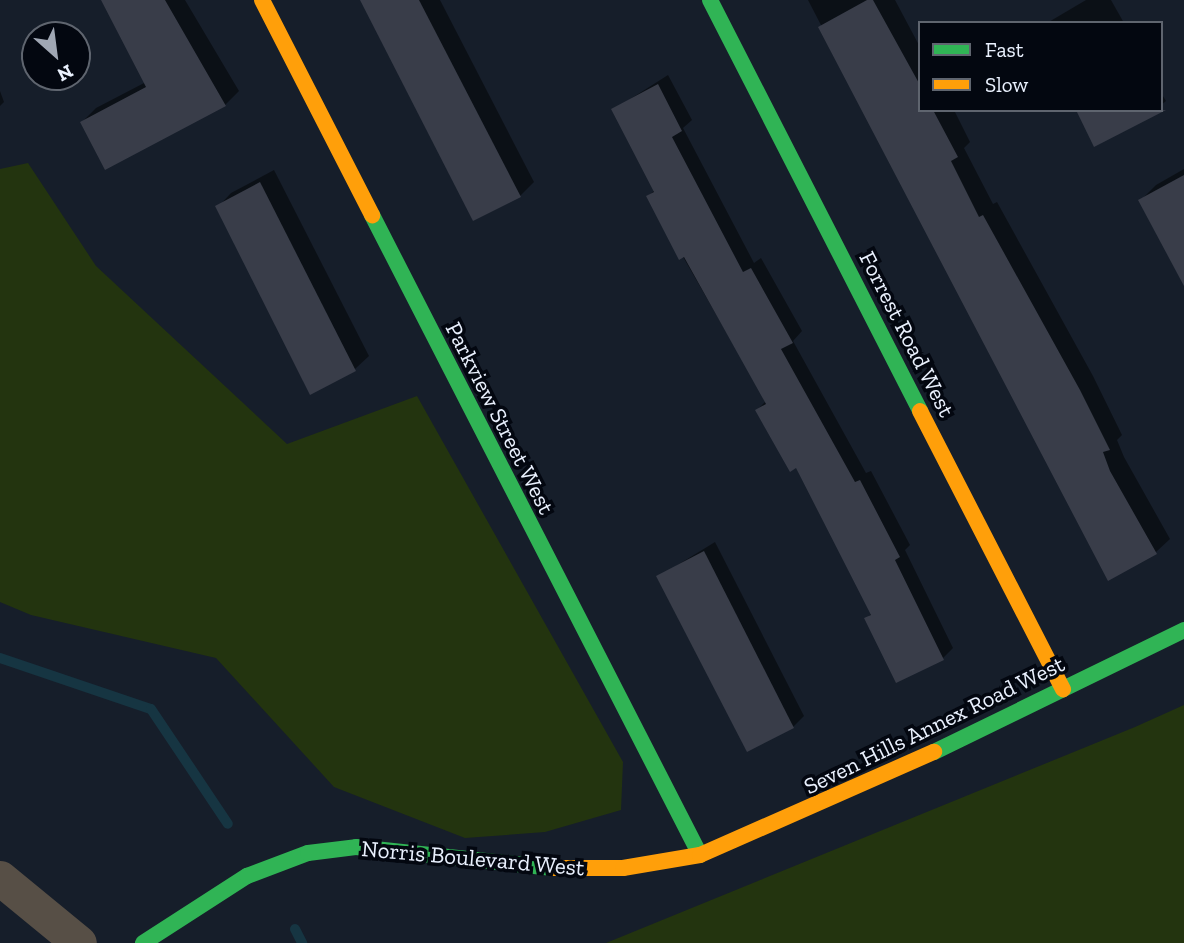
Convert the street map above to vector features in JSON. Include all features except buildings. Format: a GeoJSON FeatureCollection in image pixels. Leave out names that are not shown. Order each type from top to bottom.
{"type":"FeatureCollection","features":[{"type":"Feature","properties":{"kind":"street","name":"Parkview Street West"},"geometry":{"type":"LineString","coordinates":[[262,0],[700,855]]}},
{"type":"Feature","properties":{"kind":"street","name":"Forrest Road West"},"geometry":{"type":"LineString","coordinates":[[710,0],[1063,689]]}},
{"type":"Feature","properties":{"kind":"street","name":"Seven Hills Annex Road West"},"geometry":{"type":"LineString","coordinates":[[700,855],[794,817],[1184,630]]}},
{"type":"Feature","properties":{"kind":"street","name":"Norris Boulevard West"},"geometry":{"type":"LineString","coordinates":[[143,943],[247,876],[309,853],[356,847],[564,869],[623,868],[700,855]]}},
{"type":"Feature","properties":{"kind":"street"},"geometry":{"type":"LineString","coordinates":[[0,878],[79,943]]}},
{"type":"Feature","properties":{"kind":"green space"},"geometry":{"type":"Polygon","coordinates":[[[28,163],[96,266],[287,444],[417,396],[623,762],[621,810],[545,832],[465,838],[334,787],[216,658],[31,615],[0,602],[0,169],[28,163]]]}},
{"type":"Feature","properties":{"kind":"green space"},"geometry":{"type":"Polygon","coordinates":[[[1184,705],[1184,943],[606,943],[1135,727],[1184,705]]]}},
{"type":"Feature","properties":{"kind":"waterway"},"geometry":{"type":"LineString","coordinates":[[0,658],[151,709],[228,824]]}},
{"type":"Feature","properties":{"kind":"waterway"},"geometry":{"type":"LineString","coordinates":[[295,929],[302,943]]}},
{"type":"Feature","properties":{"kind":"traffic: fast"},"geometry":{"type":"LineString","coordinates":[[710,0],[920,411]]}},
{"type":"Feature","properties":{"kind":"traffic: fast"},"geometry":{"type":"LineString","coordinates":[[372,215],[700,855]]}},
{"type":"Feature","properties":{"kind":"traffic: fast"},"geometry":{"type":"LineString","coordinates":[[934,752],[1184,630]]}},
{"type":"Feature","properties":{"kind":"traffic: fast"},"geometry":{"type":"LineString","coordinates":[[143,943],[247,876],[308,853],[356,847],[553,868]]}},
{"type":"Feature","properties":{"kind":"traffic: slow"},"geometry":{"type":"LineString","coordinates":[[262,0],[372,215]]}},
{"type":"Feature","properties":{"kind":"traffic: slow"},"geometry":{"type":"LineString","coordinates":[[920,411],[1063,689]]}},
{"type":"Feature","properties":{"kind":"traffic: slow"},"geometry":{"type":"LineString","coordinates":[[553,868],[623,868],[700,855],[934,752]]}}]}
